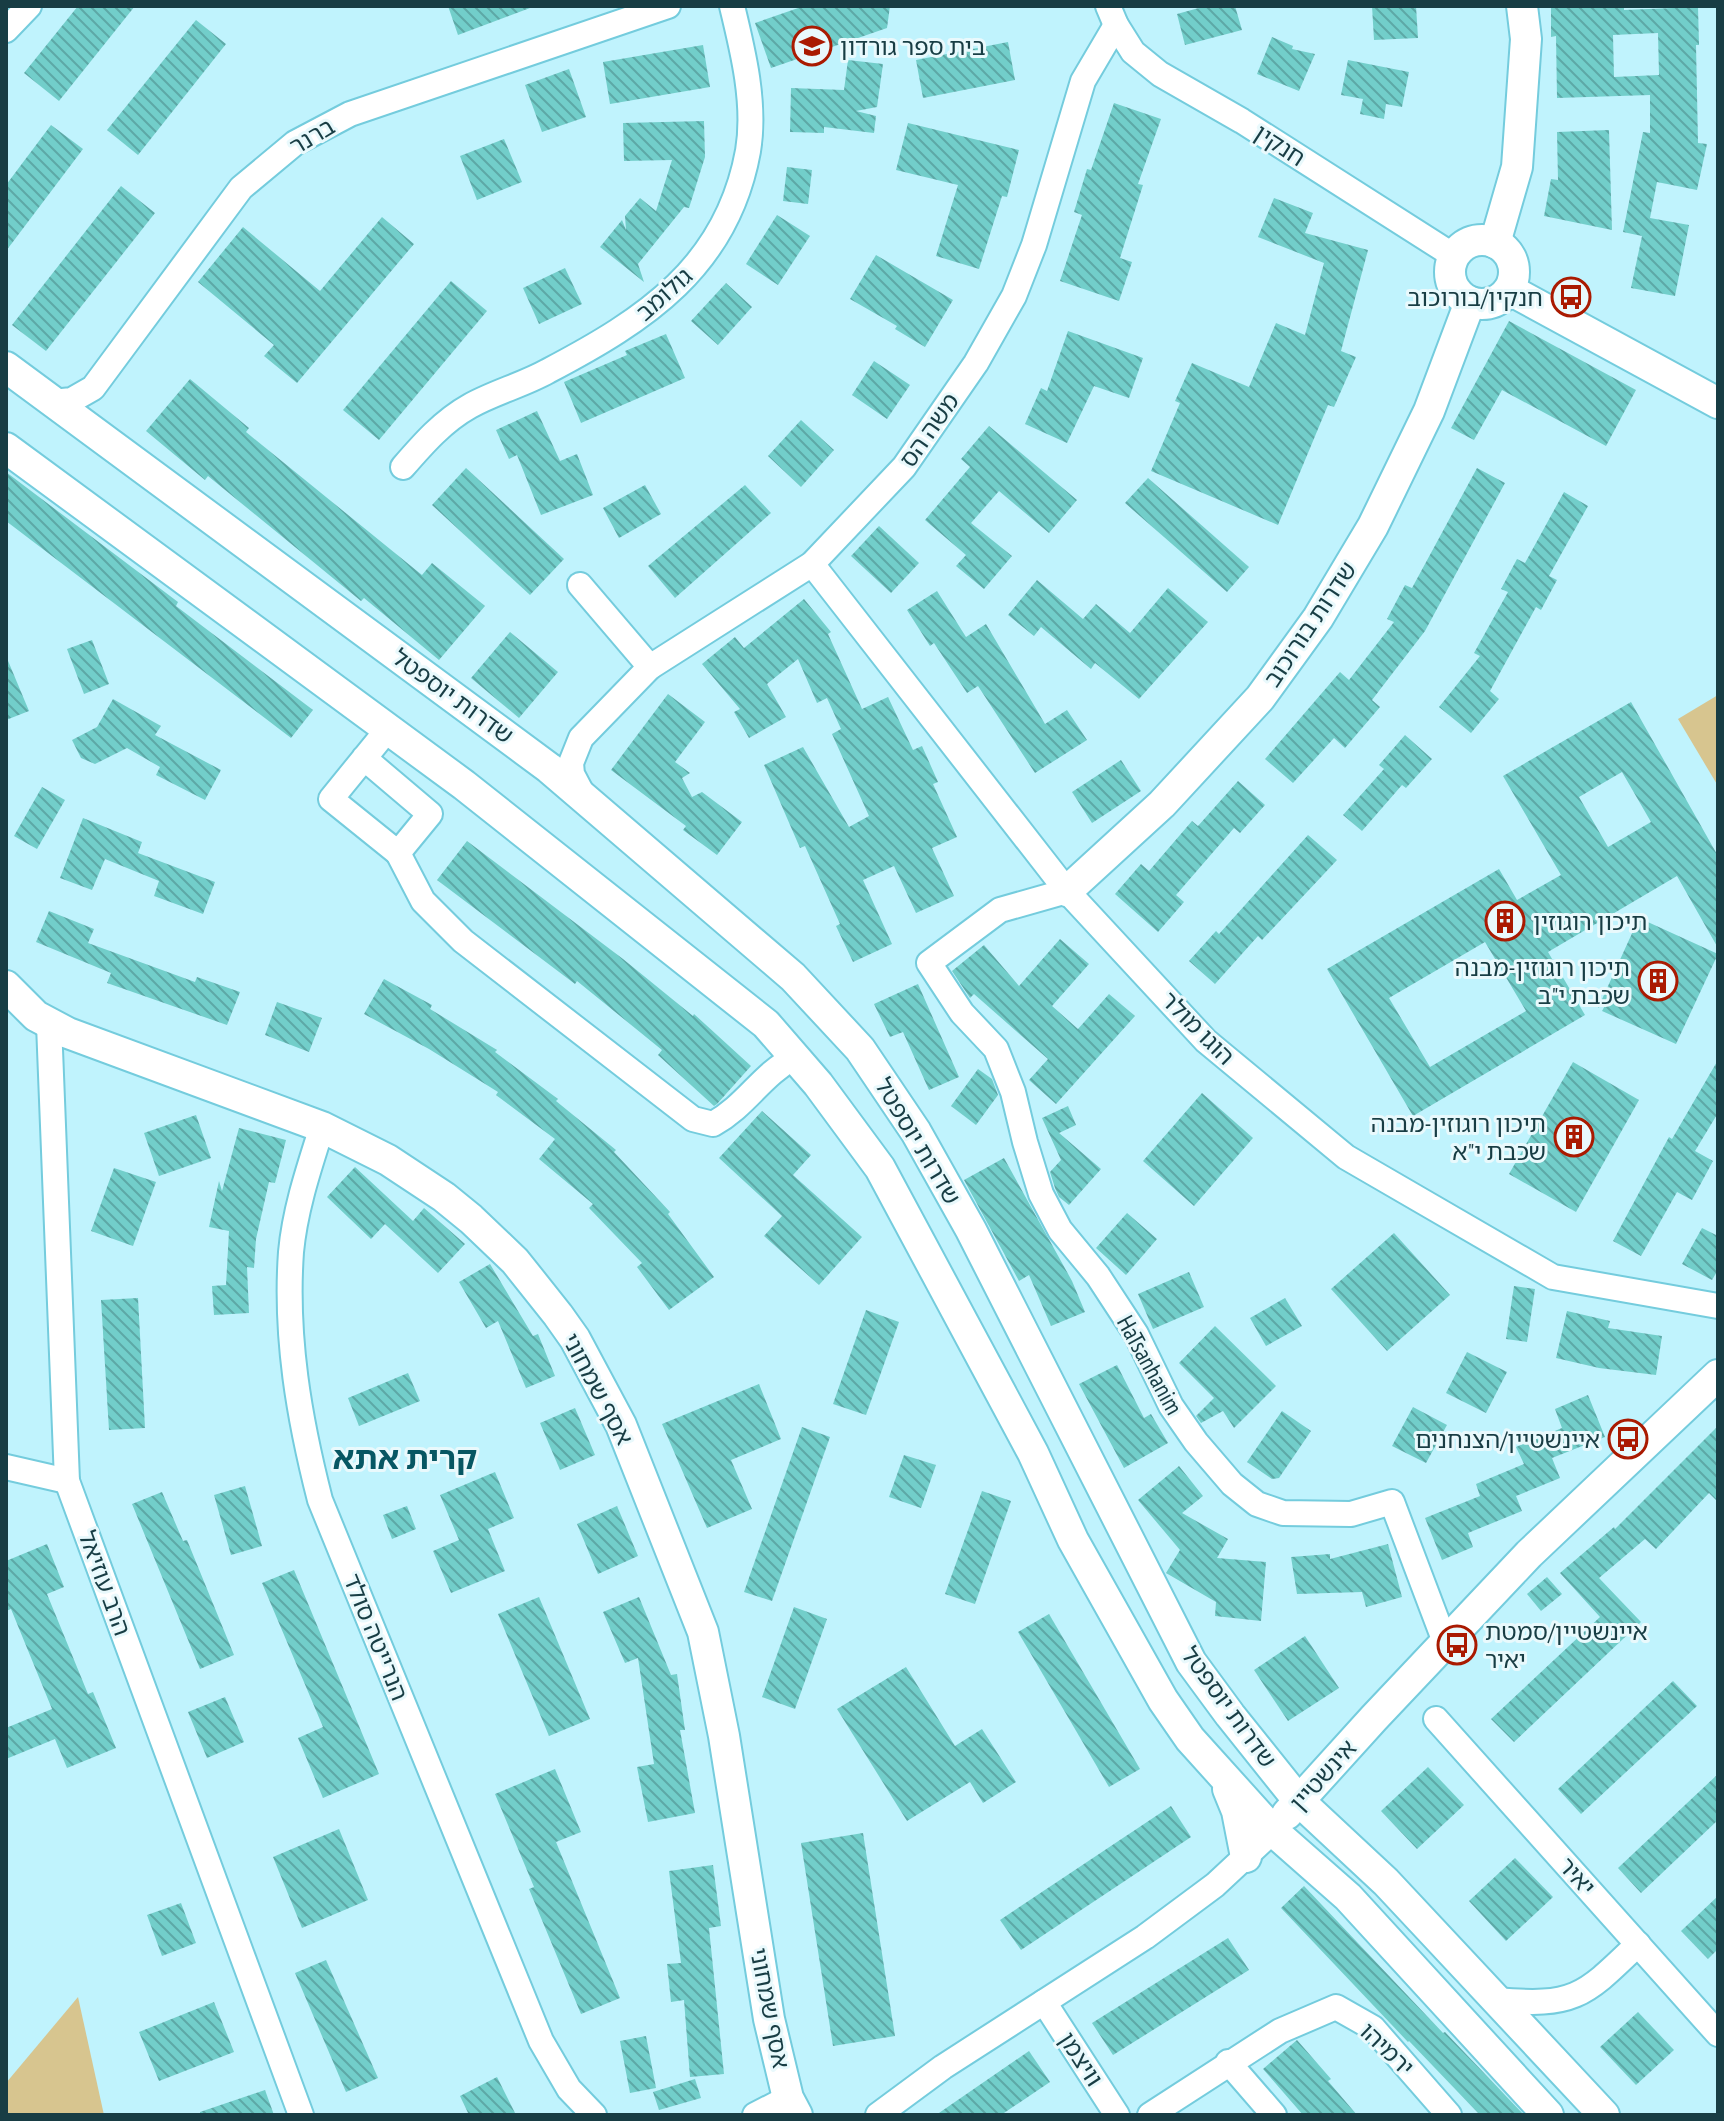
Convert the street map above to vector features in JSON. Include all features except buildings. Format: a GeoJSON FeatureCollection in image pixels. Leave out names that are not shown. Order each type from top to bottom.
{"type":"FeatureCollection","features":[{"type":"Feature","properties":{"kind":"street"},"geometry":{"type":"LineString","coordinates":[[6,30],[29,6]]}},
{"type":"Feature","properties":{"kind":"street","name":"ברנר"},"geometry":{"type":"LineString","coordinates":[[53,402],[72,400],[93,388],[241,188],[295,143],[350,114],[668,6]]}},
{"type":"Feature","properties":{"kind":"street","name":"גולומב"},"geometry":{"type":"LineString","coordinates":[[403,467],[435,431],[469,407],[544,374],[641,317],[692,270],[718,236],[736,195],[748,149],[748,97],[732,6]]}},
{"type":"Feature","properties":{"kind":"street"},"geometry":{"type":"LineString","coordinates":[[1495,243],[1517,167],[1526,39],[1522,6]]}},
{"type":"Feature","properties":{"kind":"street","name":"חנקין"},"geometry":{"type":"LineString","coordinates":[[1112,15],[1133,52],[1160,74],[1242,121],[1454,256]]}},
{"type":"Feature","properties":{"kind":"street","name":"משה הס"},"geometry":{"type":"LineString","coordinates":[[581,738],[650,667],[812,564],[904,467],[976,363],[1014,296],[1034,245],[1083,81],[1112,15]]}},
{"type":"Feature","properties":{"kind":"street"},"geometry":{"type":"LineString","coordinates":[[1477,240],[1495,243],[1505,249],[1511,258],[1514,268],[1510,290],[1492,303],[1470,302],[1454,288],[1450,277],[1454,256],[1467,243],[1477,240]]}},
{"type":"Feature","properties":{"kind":"street"},"geometry":{"type":"LineString","coordinates":[[1510,290],[1718,403]]}},
{"type":"Feature","properties":{"kind":"street","name":"שדרות בורוכוב"},"geometry":{"type":"LineString","coordinates":[[1067,891],[1162,804],[1260,698],[1318,618],[1373,526],[1429,411],[1470,302]]}},
{"type":"Feature","properties":{"kind":"street","name":"שדרות יוספטל"},"geometry":{"type":"LineString","coordinates":[[6,367],[517,744],[585,798],[793,977],[860,1049],[916,1132],[971,1230],[1191,1662],[1298,1800],[1386,1882],[1604,2115]]}},
{"type":"Feature","properties":{"kind":"street","name":"שדרות יוספטל"},"geometry":{"type":"LineString","coordinates":[[6,448],[464,785],[766,1024],[880,1168],[1033,1453],[1073,1540],[1163,1700],[1190,1739],[1273,1831],[1348,1897],[1548,2115]]}},
{"type":"Feature","properties":{"kind":"street","name":"הוגו מולר"},"geometry":{"type":"LineString","coordinates":[[812,564],[1067,891],[1206,1041],[1346,1157],[1553,1277],[1718,1306]]}},
{"type":"Feature","properties":{"kind":"street"},"geometry":{"type":"LineString","coordinates":[[580,585],[650,667]]}},
{"type":"Feature","properties":{"kind":"street"},"geometry":{"type":"LineString","coordinates":[[388,729],[331,799],[398,853],[423,901],[463,941],[693,1119],[713,1124],[732,1114],[774,1068],[795,1057]]}},
{"type":"Feature","properties":{"kind":"street"},"geometry":{"type":"LineString","coordinates":[[517,744],[553,748],[581,738]]}},
{"type":"Feature","properties":{"kind":"street"},"geometry":{"type":"LineString","coordinates":[[581,738],[571,763],[576,786],[585,798]]}},
{"type":"Feature","properties":{"kind":"street"},"geometry":{"type":"LineString","coordinates":[[364,758],[430,814],[398,853]]}},
{"type":"Feature","properties":{"kind":"street","name":"HaTsanhanim"},"geometry":{"type":"LineString","coordinates":[[1067,891],[1000,910],[929,963],[962,1013],[996,1049],[1013,1092],[1041,1194],[1060,1230],[1098,1276],[1136,1334],[1171,1406],[1196,1442],[1232,1484],[1257,1504],[1283,1513],[1351,1514],[1392,1502],[1445,1642]]}},
{"type":"Feature","properties":{"kind":"street","name":"אסף שמחוני"},"geometry":{"type":"LineString","coordinates":[[6,986],[22,1004],[49,1024],[322,1127],[415,1176],[497,1243],[523,1270],[575,1339],[621,1425],[703,1632],[724,1736],[769,2019],[793,2107]]}},
{"type":"Feature","properties":{"kind":"street","name":"הרב עוזיאל"},"geometry":{"type":"LineString","coordinates":[[49,1024],[67,1481],[301,2115]]}},
{"type":"Feature","properties":{"kind":"street","name":"הנרייטה סולד"},"geometry":{"type":"LineString","coordinates":[[322,1127],[302,1190],[291,1250],[290,1314],[294,1379],[320,1500],[541,2041],[569,2089],[594,2115]]}},
{"type":"Feature","properties":{"kind":"street","name":"אינשטיין"},"geometry":{"type":"LineString","coordinates":[[878,2115],[943,2067],[1145,1937],[1215,1885],[1273,1831],[1298,1800],[1529,1554],[1718,1375]]}},
{"type":"Feature","properties":{"kind":"street"},"geometry":{"type":"LineString","coordinates":[[6,1467],[67,1481]]}},
{"type":"Feature","properties":{"kind":"street","name":"יאיר"},"geometry":{"type":"LineString","coordinates":[[1436,1719],[1718,2034]]}},
{"type":"Feature","properties":{"kind":"street"},"geometry":{"type":"LineString","coordinates":[[1222,1776],[1237,1811],[1246,1857]]}},
{"type":"Feature","properties":{"kind":"street"},"geometry":{"type":"LineString","coordinates":[[1497,2000],[1536,2004],[1566,1999],[1593,1987],[1638,1944]]}},
{"type":"Feature","properties":{"kind":"street","name":"וויצמן"},"geometry":{"type":"LineString","coordinates":[[1044,2002],[1117,2115]]}},
{"type":"Feature","properties":{"kind":"street","name":"ירמיהו"},"geometry":{"type":"LineString","coordinates":[[1150,2115],[1280,2031],[1336,2007],[1373,2028],[1449,2115]]}},
{"type":"Feature","properties":{"kind":"street"},"geometry":{"type":"LineString","coordinates":[[1228,2062],[1274,2115]]}},
{"type":"Feature","properties":{"kind":"street"},"geometry":{"type":"LineString","coordinates":[[755,2115],[793,2107]]}},
{"type":"Feature","properties":{"kind":"shaded area"},"geometry":{"type":"Polygon","coordinates":[[[1718,695],[1718,786],[1678,719],[1718,695]]]}},
{"type":"Feature","properties":{"kind":"shaded area"},"geometry":{"type":"Polygon","coordinates":[[[78,1997],[104,2115],[6,2115],[6,2083],[78,1997]]]}},
{"type":"Feature","properties":{"kind":"place","name":"בית ספר גורדון"},"geometry":{"type":"Point","coordinates":[812,46]}},
{"type":"Feature","properties":{"kind":"place","name":"חנקין/בורוכוב"},"geometry":{"type":"Point","coordinates":[1571,297]}},
{"type":"Feature","properties":{"kind":"place","name":"תיכון רוגוזין"},"geometry":{"type":"Point","coordinates":[1505,921]}},
{"type":"Feature","properties":{"kind":"place","name":"תיכון רוגוזין-מבנה שכבת י\"ב"},"geometry":{"type":"Point","coordinates":[1658,981]}},
{"type":"Feature","properties":{"kind":"place","name":"תיכון רוגוזין-מבנה שכבת י\"א"},"geometry":{"type":"Point","coordinates":[1574,1137]}},
{"type":"Feature","properties":{"kind":"place","name":"איינשטיין/הצנחנים"},"geometry":{"type":"Point","coordinates":[1628,1439]}},
{"type":"Feature","properties":{"kind":"place","name":"איינשטיין/סמטת יאיר"},"geometry":{"type":"Point","coordinates":[1457,1645]}},
{"type":"Feature","properties":{"kind":"district","name":"קרית אתא"},"geometry":{"type":"Point","coordinates":[405,1457]}}]}
